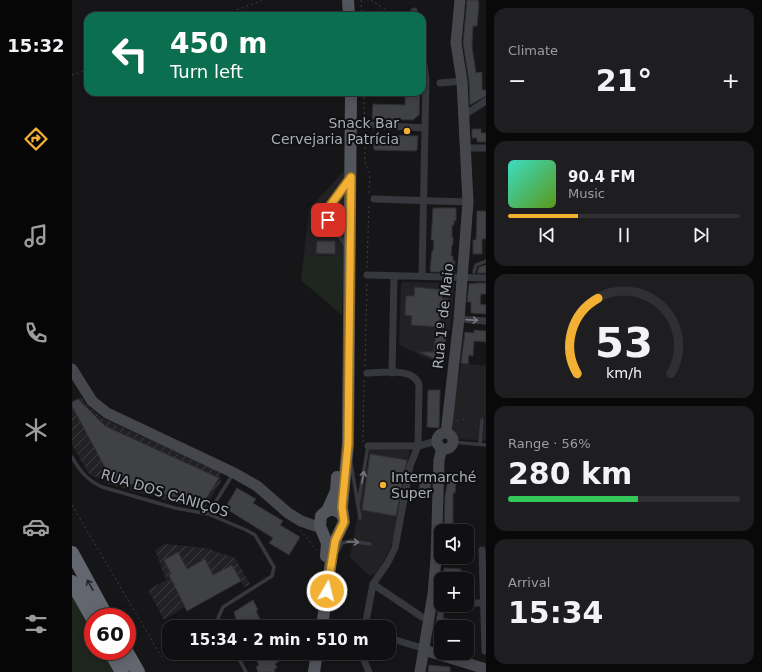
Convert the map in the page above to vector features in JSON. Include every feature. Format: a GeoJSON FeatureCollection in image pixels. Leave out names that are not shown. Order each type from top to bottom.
{"type":"FeatureCollection","features":[{"type":"Feature","properties":{"kind":"highway"},"geometry":{"type":"LineString","coordinates":[[72,553],[102,608]]}},
{"type":"Feature","properties":{"kind":"highway"},"geometry":{"type":"LineString","coordinates":[[72,582],[86,608]]}},
{"type":"Feature","properties":{"kind":"highway"},"geometry":{"type":"LineString","coordinates":[[115,660],[122,672]]}},
{"type":"Feature","properties":{"kind":"highway"},"geometry":{"type":"LineString","coordinates":[[131,660],[138,672]]}},
{"type":"Feature","properties":{"kind":"main road"},"geometry":{"type":"LineString","coordinates":[[348,0],[349,12]]}},
{"type":"Feature","properties":{"kind":"main road"},"geometry":{"type":"LineString","coordinates":[[323,620],[332,553],[343,525],[342,517],[348,444],[347,398],[351,96]]}},
{"type":"Feature","properties":{"kind":"main road"},"geometry":{"type":"LineString","coordinates":[[316,620],[327,543],[320,518],[326,511],[336,491],[347,398]]}},
{"type":"Feature","properties":{"kind":"main road"},"geometry":{"type":"LineString","coordinates":[[326,511],[337,511],[342,517]]}},
{"type":"Feature","properties":{"kind":"main road"},"geometry":{"type":"LineString","coordinates":[[322,529],[332,534],[340,530]]}},
{"type":"Feature","properties":{"kind":"main road"},"geometry":{"type":"LineString","coordinates":[[309,672],[310,660]]}},
{"type":"Feature","properties":{"kind":"main road"},"geometry":{"type":"LineString","coordinates":[[314,672],[316,660]]}},
{"type":"Feature","properties":{"kind":"street","name":"Rua 1º de Maio"},"geometry":{"type":"LineString","coordinates":[[449,438],[468,202],[462,81],[456,43],[460,0]]}},
{"type":"Feature","properties":{"kind":"street"},"geometry":{"type":"LineString","coordinates":[[440,83],[462,81]]}},
{"type":"Feature","properties":{"kind":"street"},"geometry":{"type":"LineString","coordinates":[[422,276],[425,96]]}},
{"type":"Feature","properties":{"kind":"street"},"geometry":{"type":"LineString","coordinates":[[464,116],[486,101]]}},
{"type":"Feature","properties":{"kind":"street"},"geometry":{"type":"LineString","coordinates":[[372,125],[424,128]]}},
{"type":"Feature","properties":{"kind":"street"},"geometry":{"type":"LineString","coordinates":[[466,148],[486,148]]}},
{"type":"Feature","properties":{"kind":"street"},"geometry":{"type":"LineString","coordinates":[[374,199],[468,202]]}},
{"type":"Feature","properties":{"kind":"street"},"geometry":{"type":"LineString","coordinates":[[367,275],[486,278]]}},
{"type":"Feature","properties":{"kind":"street"},"geometry":{"type":"LineString","coordinates":[[392,373],[394,276]]}},
{"type":"Feature","properties":{"kind":"street"},"geometry":{"type":"LineString","coordinates":[[458,319],[486,321]]}},
{"type":"Feature","properties":{"kind":"street"},"geometry":{"type":"LineString","coordinates":[[72,369],[92,401],[107,413],[234,473],[257,486],[288,513],[301,521],[322,529]]}},
{"type":"Feature","properties":{"kind":"street"},"geometry":{"type":"LineString","coordinates":[[366,620],[373,584],[387,564],[394,548],[410,466],[418,446],[419,383],[415,377],[409,374],[367,373]]}},
{"type":"Feature","properties":{"kind":"street"},"geometry":{"type":"LineString","coordinates":[[368,446],[439,445],[448,448],[449,438]]}},
{"type":"Feature","properties":{"kind":"street"},"geometry":{"type":"LineString","coordinates":[[436,572],[439,445]]}},
{"type":"Feature","properties":{"kind":"street"},"geometry":{"type":"LineString","coordinates":[[288,513],[311,516],[326,511]]}},
{"type":"Feature","properties":{"kind":"street"},"geometry":{"type":"LineString","coordinates":[[482,550],[485,651]]}},
{"type":"Feature","properties":{"kind":"street"},"geometry":{"type":"LineString","coordinates":[[373,584],[422,617],[430,620]]}},
{"type":"Feature","properties":{"kind":"street"},"geometry":{"type":"LineString","coordinates":[[474,603],[484,603]]}},
{"type":"Feature","properties":{"kind":"street"},"geometry":{"type":"LineString","coordinates":[[420,672],[430,620],[434,609]]}},
{"type":"Feature","properties":{"kind":"street"},"geometry":{"type":"LineString","coordinates":[[396,640],[425,648],[486,669]]}},
{"type":"Feature","properties":{"kind":"street"},"geometry":{"type":"LineString","coordinates":[[425,648],[434,649]]}},
{"type":"Feature","properties":{"kind":"street"},"geometry":{"type":"LineString","coordinates":[[364,660],[370,672]]}},
{"type":"Feature","properties":{"kind":"street"},"geometry":{"type":"LineString","coordinates":[[474,660],[486,664]]}},
{"type":"Feature","properties":{"kind":"lane"},"geometry":{"type":"LineString","coordinates":[[350,251],[339,236],[327,234],[329,207],[351,177]]}},
{"type":"Feature","properties":{"kind":"lane"},"geometry":{"type":"LineString","coordinates":[[474,272],[476,265],[486,261]]}},
{"type":"Feature","properties":{"kind":"lane"},"geometry":{"type":"LineString","coordinates":[[480,444],[482,420]]}},
{"type":"Feature","properties":{"kind":"lane"},"geometry":{"type":"LineString","coordinates":[[449,438],[486,445]]}},
{"type":"Feature","properties":{"kind":"lane"},"geometry":{"type":"LineString","coordinates":[[348,444],[357,508],[360,518]]}},
{"type":"Feature","properties":{"kind":"lane"},"geometry":{"type":"LineString","coordinates":[[357,508],[368,446]]}},
{"type":"Feature","properties":{"kind":"lane","name":"RUA DOS CANIÇOS"},"geometry":{"type":"LineString","coordinates":[[72,457],[83,476],[102,487],[168,506],[208,514],[255,535],[274,567],[272,576],[223,608],[218,618],[219,620]]}},
{"type":"Feature","properties":{"kind":"lane"},"geometry":{"type":"LineString","coordinates":[[208,514],[234,473]]}},
{"type":"Feature","properties":{"kind":"lane"},"geometry":{"type":"LineString","coordinates":[[337,558],[340,546],[345,542],[351,541],[370,544]]}},
{"type":"Feature","properties":{"kind":"lane"},"geometry":{"type":"LineString","coordinates":[[324,610],[336,563]]}},
{"type":"Feature","properties":{"kind":"lane"},"geometry":{"type":"LineString","coordinates":[[240,660],[246,672]]}},
{"type":"Feature","properties":{"kind":"path"},"geometry":{"type":"LineString","coordinates":[[234,12],[264,0]]}},
{"type":"Feature","properties":{"kind":"path"},"geometry":{"type":"LineString","coordinates":[[362,0],[362,12]]}},
{"type":"Feature","properties":{"kind":"path"},"geometry":{"type":"LineString","coordinates":[[371,0],[389,12]]}},
{"type":"Feature","properties":{"kind":"path"},"geometry":{"type":"LineString","coordinates":[[72,74],[84,71]]}},
{"type":"Feature","properties":{"kind":"path"},"geometry":{"type":"LineString","coordinates":[[72,505],[164,661]]}},
{"type":"Feature","properties":{"kind":"path"},"geometry":{"type":"LineString","coordinates":[[296,527],[318,550]]}},
{"type":"Feature","properties":{"kind":"shaded area"},"geometry":{"type":"Polygon","coordinates":[[[344,171],[344,256],[304,255],[309,209],[344,171]]]}},
{"type":"Feature","properties":{"kind":"shaded area"},"geometry":{"type":"Polygon","coordinates":[[[304,255],[344,256],[342,315],[301,280],[304,255]]]}},
{"type":"Feature","properties":{"kind":"shaded area"},"geometry":{"type":"Polygon","coordinates":[[[403,282],[455,283],[450,330],[447,332],[445,367],[399,345],[401,284],[403,282]]]}},
{"type":"Feature","properties":{"kind":"shaded area"},"geometry":{"type":"Polygon","coordinates":[[[461,363],[486,366],[486,441],[458,439],[453,434],[452,413],[461,363]]]}},
{"type":"Feature","properties":{"kind":"shaded area"},"geometry":{"type":"Polygon","coordinates":[[[81,397],[89,407],[102,418],[220,472],[221,481],[205,508],[200,510],[109,484],[89,474],[72,445],[72,402],[81,397]]]}},
{"type":"Feature","properties":{"kind":"shaded area"},"geometry":{"type":"Polygon","coordinates":[[[370,449],[410,450],[395,534],[381,567],[375,574],[370,576],[350,557],[370,449]]]}},
{"type":"Feature","properties":{"kind":"shaded area"},"geometry":{"type":"Polygon","coordinates":[[[165,544],[206,548],[235,558],[250,584],[245,587],[240,581],[187,611],[184,607],[164,620],[148,590],[166,580],[155,550],[165,544]]]}},
{"type":"Feature","properties":{"kind":"shaded area"},"geometry":{"type":"Polygon","coordinates":[[[72,590],[84,609],[84,660],[117,660],[124,672],[72,672],[72,590]]]}},
{"type":"Feature","properties":{"kind":"building"},"geometry":{"type":"Polygon","coordinates":[[[467,0],[478,0],[479,4],[477,26],[473,26],[472,47],[476,73],[482,72],[482,90],[486,90],[486,96],[470,105],[469,81],[463,43],[467,0]]]}},
{"type":"Feature","properties":{"kind":"building"},"geometry":{"type":"Polygon","coordinates":[[[405,96],[420,96],[419,115],[413,120],[372,119],[373,104],[405,105],[405,96]]]}},
{"type":"Feature","properties":{"kind":"building"},"geometry":{"type":"Polygon","coordinates":[[[472,129],[481,129],[481,133],[486,133],[486,142],[477,142],[477,138],[472,138],[472,129]]]}},
{"type":"Feature","properties":{"kind":"building"},"geometry":{"type":"Polygon","coordinates":[[[373,135],[418,136],[417,150],[374,150],[373,135]]]}},
{"type":"Feature","properties":{"kind":"building"},"geometry":{"type":"Polygon","coordinates":[[[433,208],[456,208],[456,221],[454,220],[454,225],[452,225],[453,244],[451,256],[453,256],[453,261],[455,261],[454,272],[431,272],[430,269],[434,240],[431,240],[433,208]]]}},
{"type":"Feature","properties":{"kind":"building"},"geometry":{"type":"Polygon","coordinates":[[[477,211],[486,211],[486,239],[482,239],[482,254],[473,254],[473,240],[476,240],[477,211]]]}},
{"type":"Feature","properties":{"kind":"building"},"geometry":{"type":"Polygon","coordinates":[[[315,217],[325,217],[324,229],[314,228],[315,217]]]}},
{"type":"Feature","properties":{"kind":"building"},"geometry":{"type":"Polygon","coordinates":[[[332,217],[336,217],[336,229],[331,229],[332,217]]]}},
{"type":"Feature","properties":{"kind":"building"},"geometry":{"type":"Polygon","coordinates":[[[317,241],[335,241],[335,254],[316,253],[317,241]]]}},
{"type":"Feature","properties":{"kind":"building"},"geometry":{"type":"Polygon","coordinates":[[[486,265],[486,273],[477,273],[479,267],[486,265]]]}},
{"type":"Feature","properties":{"kind":"building"},"geometry":{"type":"Polygon","coordinates":[[[486,283],[486,294],[481,294],[480,304],[486,305],[486,314],[471,313],[471,302],[467,302],[469,284],[486,283]]]}},
{"type":"Feature","properties":{"kind":"building"},"geometry":{"type":"Polygon","coordinates":[[[415,287],[443,290],[442,298],[448,299],[446,318],[440,318],[439,327],[411,325],[412,316],[405,315],[406,296],[414,296],[415,287]]]}},
{"type":"Feature","properties":{"kind":"building"},"geometry":{"type":"Polygon","coordinates":[[[436,330],[446,331],[444,356],[441,356],[440,361],[419,352],[434,352],[436,330]]]}},
{"type":"Feature","properties":{"kind":"building"},"geometry":{"type":"Polygon","coordinates":[[[474,330],[486,331],[486,342],[474,341],[473,356],[469,355],[468,364],[461,363],[465,332],[474,333],[474,330]]]}},
{"type":"Feature","properties":{"kind":"building"},"geometry":{"type":"Polygon","coordinates":[[[428,390],[440,390],[439,428],[427,427],[428,390]]]}},
{"type":"Feature","properties":{"kind":"building"},"geometry":{"type":"Polygon","coordinates":[[[78,399],[105,426],[219,478],[202,505],[113,479],[109,475],[72,406],[72,402],[78,399]]]}},
{"type":"Feature","properties":{"kind":"building","name":"Intermarché Super"},"geometry":{"type":"Polygon","coordinates":[[[370,454],[407,460],[396,516],[362,510],[370,454]]]}},
{"type":"Feature","properties":{"kind":"building"},"geometry":{"type":"Polygon","coordinates":[[[448,480],[456,480],[455,493],[453,493],[453,524],[444,524],[445,496],[448,480]]]}},
{"type":"Feature","properties":{"kind":"building"},"geometry":{"type":"Polygon","coordinates":[[[420,481],[431,482],[430,498],[418,497],[420,481]]]}},
{"type":"Feature","properties":{"kind":"building"},"geometry":{"type":"Polygon","coordinates":[[[237,488],[256,499],[253,503],[283,521],[280,525],[300,537],[289,555],[269,543],[273,538],[225,508],[237,488]]]}},
{"type":"Feature","properties":{"kind":"building"},"geometry":{"type":"Polygon","coordinates":[[[178,552],[187,569],[205,559],[213,575],[232,565],[241,581],[187,611],[169,575],[171,574],[164,560],[178,552]]]}},
{"type":"Feature","properties":{"kind":"building"},"geometry":{"type":"Polygon","coordinates":[[[444,568],[461,569],[461,572],[444,572],[444,568]]]}},
{"type":"Feature","properties":{"kind":"building"},"geometry":{"type":"Polygon","coordinates":[[[253,600],[260,620],[236,620],[234,612],[253,600]]]}},
{"type":"Feature","properties":{"kind":"building"},"geometry":{"type":"Polygon","coordinates":[[[438,612],[444,612],[443,618],[449,619],[449,620],[436,620],[438,612]]]}},
{"type":"Feature","properties":{"kind":"building"},"geometry":{"type":"Polygon","coordinates":[[[256,660],[279,661],[275,664],[277,668],[274,669],[275,672],[258,672],[256,667],[259,665],[256,660]]]}},
{"type":"Feature","properties":{"kind":"building"},"geometry":{"type":"Polygon","coordinates":[[[429,665],[450,667],[450,672],[428,672],[429,665]]]}},
{"type":"Feature","properties":{"kind":"place","name":"Snack Bar Cervejaria Patrícia"},"geometry":{"type":"Point","coordinates":[407,131]}},
{"type":"Feature","properties":{"kind":"place","name":"Intermarché Super"},"geometry":{"type":"Point","coordinates":[383,485]}},
{"type":"Feature","properties":{"kind":"route"},"geometry":{"type":"LineString","coordinates":[[327,591],[332,553],[335,541],[344,522],[342,517],[342,507],[348,444],[347,398],[351,177],[337,194],[329,207],[328,220]]}}]}
